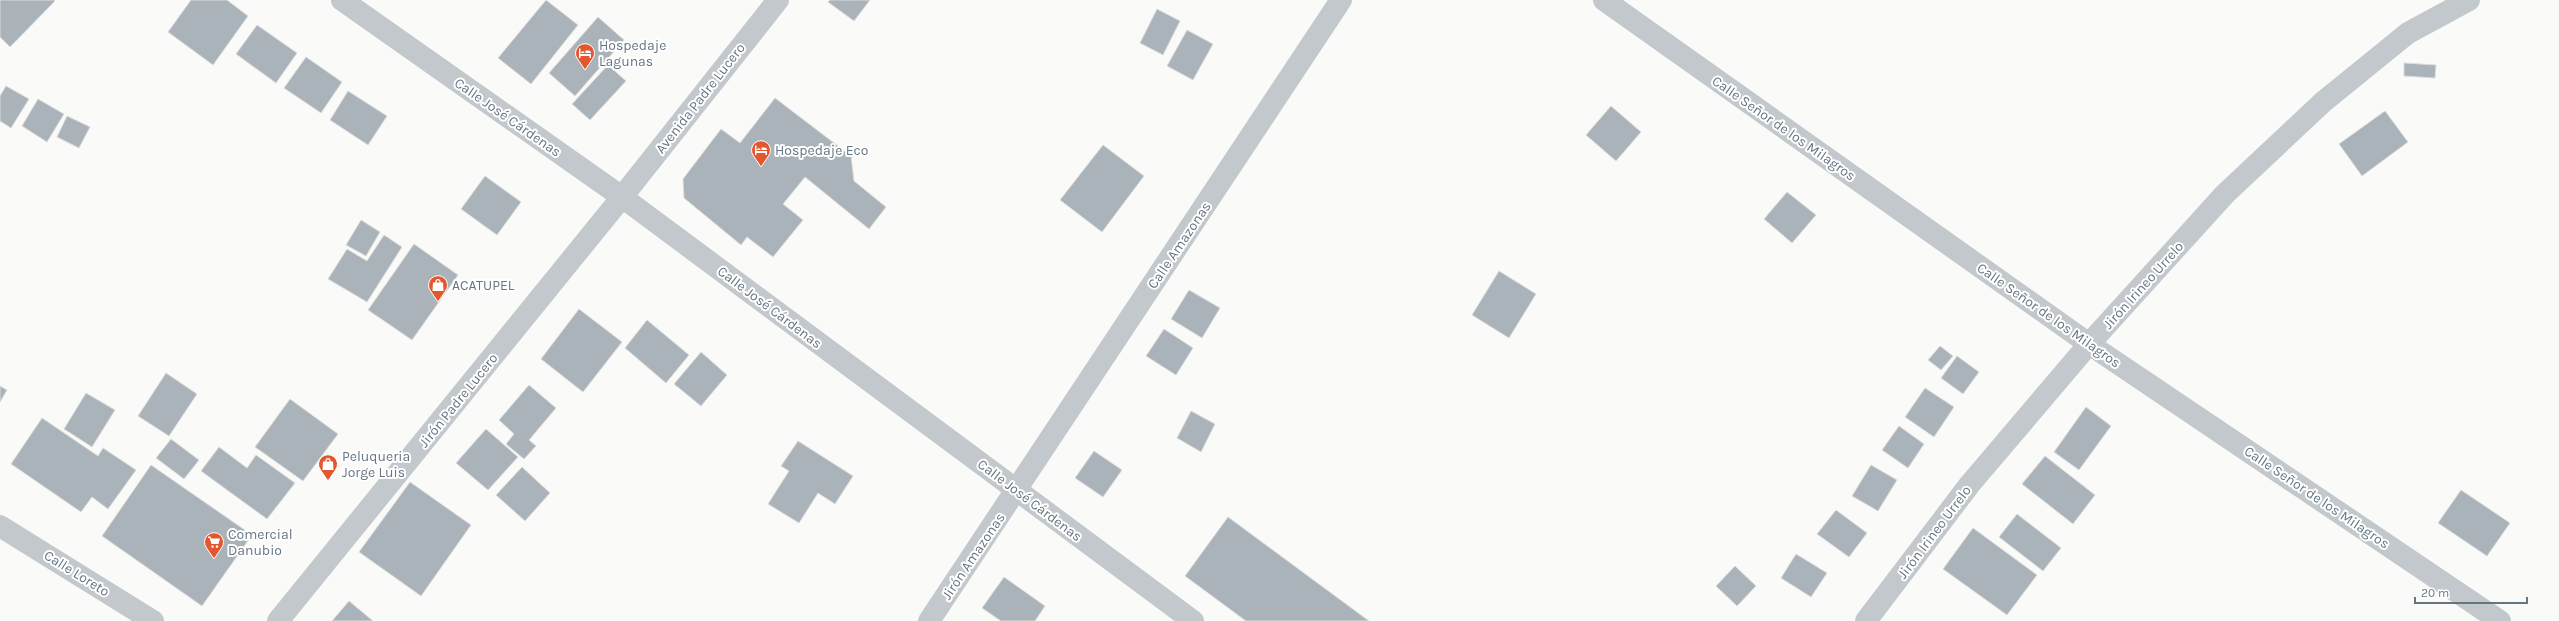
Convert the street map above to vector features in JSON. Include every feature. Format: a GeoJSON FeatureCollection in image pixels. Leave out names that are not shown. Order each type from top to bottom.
{"type":"FeatureCollection","features":[{"type":"Feature","properties":{"kind":"street","name":"Calle José Cárdenas"},"geometry":{"type":"LineString","coordinates":[[342,0],[622,197],[1193,621]]}},
{"type":"Feature","properties":{"kind":"street","name":"Avenida Padre Lucero"},"geometry":{"type":"LineString","coordinates":[[622,197],[778,0]]}},
{"type":"Feature","properties":{"kind":"street","name":"Calle Amazonas"},"geometry":{"type":"LineString","coordinates":[[1016,490],[1341,0]]}},
{"type":"Feature","properties":{"kind":"street","name":"Calle Señor de los Milagros"},"geometry":{"type":"LineString","coordinates":[[1604,0],[2089,344],[2500,621]]}},
{"type":"Feature","properties":{"kind":"street","name":"Jirón Irineo Urrelo"},"geometry":{"type":"LineString","coordinates":[[1866,621],[1970,484],[2089,344],[2225,194],[2323,102],[2408,33],[2469,0]]}},
{"type":"Feature","properties":{"kind":"street","name":"Jirón Padre Lucero"},"geometry":{"type":"LineString","coordinates":[[278,621],[622,197]]}},
{"type":"Feature","properties":{"kind":"street","name":"Jirón Amazonas"},"geometry":{"type":"LineString","coordinates":[[929,621],[1016,490]]}},
{"type":"Feature","properties":{"kind":"street","name":"Calle Loreto"},"geometry":{"type":"LineString","coordinates":[[0,526],[153,621]]}},
{"type":"Feature","properties":{"kind":"building"},"geometry":{"type":"Polygon","coordinates":[[[0,0],[55,1],[10,47],[0,37],[0,0]]]}},
{"type":"Feature","properties":{"kind":"building"},"geometry":{"type":"Polygon","coordinates":[[[191,0],[227,0],[248,16],[213,65],[168,32],[191,0]]]}},
{"type":"Feature","properties":{"kind":"building"},"geometry":{"type":"Polygon","coordinates":[[[546,0],[578,25],[531,84],[498,58],[546,0]]]}},
{"type":"Feature","properties":{"kind":"building"},"geometry":{"type":"Polygon","coordinates":[[[830,0],[870,0],[854,21],[828,2],[830,0]]]}},
{"type":"Feature","properties":{"kind":"building"},"geometry":{"type":"Polygon","coordinates":[[[1157,9],[1180,21],[1163,55],[1140,43],[1157,9]]]}},
{"type":"Feature","properties":{"kind":"building"},"geometry":{"type":"Polygon","coordinates":[[[598,17],[624,40],[575,96],[549,73],[598,17]]]}},
{"type":"Feature","properties":{"kind":"building"},"geometry":{"type":"Polygon","coordinates":[[[257,25],[297,53],[276,83],[236,54],[257,25]]]}},
{"type":"Feature","properties":{"kind":"building"},"geometry":{"type":"Polygon","coordinates":[[[1187,30],[1213,44],[1193,80],[1167,66],[1187,30]]]}},
{"type":"Feature","properties":{"kind":"building"},"geometry":{"type":"Polygon","coordinates":[[[306,57],[342,82],[321,113],[284,88],[306,57]]]}},
{"type":"Feature","properties":{"kind":"building"},"geometry":{"type":"Polygon","coordinates":[[[2404,63],[2436,65],[2435,78],[2404,76],[2404,63]]]}},
{"type":"Feature","properties":{"kind":"building"},"geometry":{"type":"Polygon","coordinates":[[[608,65],[626,81],[590,120],[572,104],[608,65]]]}},
{"type":"Feature","properties":{"kind":"building"},"geometry":{"type":"Polygon","coordinates":[[[6,86],[29,99],[11,128],[0,121],[0,96],[6,86]]]}},
{"type":"Feature","properties":{"kind":"building"},"geometry":{"type":"Polygon","coordinates":[[[348,91],[387,116],[368,145],[330,120],[348,91]]]}},
{"type":"Feature","properties":{"kind":"building"},"geometry":{"type":"Polygon","coordinates":[[[775,98],[851,156],[854,181],[886,207],[869,229],[805,177],[783,204],[803,220],[773,257],[747,237],[741,245],[684,198],[683,179],[721,129],[740,143],[775,98]]]}},
{"type":"Feature","properties":{"kind":"building"},"geometry":{"type":"Polygon","coordinates":[[[38,99],[64,114],[47,142],[22,126],[38,99]]]}},
{"type":"Feature","properties":{"kind":"building"},"geometry":{"type":"Polygon","coordinates":[[[1611,106],[1641,132],[1616,161],[1586,135],[1611,106]]]}},
{"type":"Feature","properties":{"kind":"building"},"geometry":{"type":"Polygon","coordinates":[[[2385,111],[2408,142],[2362,176],[2339,144],[2385,111]]]}},
{"type":"Feature","properties":{"kind":"building"},"geometry":{"type":"Polygon","coordinates":[[[67,116],[90,127],[79,148],[57,137],[67,116]]]}},
{"type":"Feature","properties":{"kind":"building"},"geometry":{"type":"Polygon","coordinates":[[[1103,145],[1144,176],[1102,232],[1060,200],[1103,145]]]}},
{"type":"Feature","properties":{"kind":"building"},"geometry":{"type":"Polygon","coordinates":[[[485,176],[521,202],[497,235],[461,209],[485,176]]]}},
{"type":"Feature","properties":{"kind":"building"},"geometry":{"type":"Polygon","coordinates":[[[1787,192],[1816,215],[1792,243],[1764,219],[1787,192]]]}},
{"type":"Feature","properties":{"kind":"building"},"geometry":{"type":"Polygon","coordinates":[[[361,220],[380,232],[366,256],[346,245],[361,220]]]}},
{"type":"Feature","properties":{"kind":"building"},"geometry":{"type":"Polygon","coordinates":[[[384,235],[402,247],[367,302],[328,279],[347,249],[367,261],[384,235]]]}},
{"type":"Feature","properties":{"kind":"building"},"geometry":{"type":"Polygon","coordinates":[[[414,244],[458,275],[412,340],[368,310],[414,244]]]}},
{"type":"Feature","properties":{"kind":"building"},"geometry":{"type":"Polygon","coordinates":[[[1499,271],[1536,294],[1509,338],[1472,315],[1499,271]]]}},
{"type":"Feature","properties":{"kind":"building"},"geometry":{"type":"Polygon","coordinates":[[[1189,290],[1220,308],[1202,338],[1171,319],[1189,290]]]}},
{"type":"Feature","properties":{"kind":"building"},"geometry":{"type":"Polygon","coordinates":[[[579,309],[622,342],[583,392],[541,359],[579,309]]]}},
{"type":"Feature","properties":{"kind":"building"},"geometry":{"type":"Polygon","coordinates":[[[647,320],[689,355],[666,383],[625,348],[647,320]]]}},
{"type":"Feature","properties":{"kind":"building"},"geometry":{"type":"Polygon","coordinates":[[[1164,329],[1193,348],[1176,375],[1146,356],[1164,329]]]}},
{"type":"Feature","properties":{"kind":"building"},"geometry":{"type":"Polygon","coordinates":[[[1940,346],[1953,356],[1941,370],[1928,360],[1940,346]]]}},
{"type":"Feature","properties":{"kind":"building"},"geometry":{"type":"Polygon","coordinates":[[[701,352],[727,375],[701,406],[674,384],[701,352]]]}},
{"type":"Feature","properties":{"kind":"building"},"geometry":{"type":"Polygon","coordinates":[[[1957,356],[1979,372],[1963,394],[1941,378],[1957,356]]]}},
{"type":"Feature","properties":{"kind":"building"},"geometry":{"type":"Polygon","coordinates":[[[166,373],[197,394],[169,436],[138,416],[166,373]]]}},
{"type":"Feature","properties":{"kind":"building"},"geometry":{"type":"Polygon","coordinates":[[[529,385],[556,408],[529,440],[536,446],[524,459],[506,444],[514,434],[499,420],[529,385]]]}},
{"type":"Feature","properties":{"kind":"building"},"geometry":{"type":"Polygon","coordinates":[[[0,386],[7,390],[0,402],[0,386]]]}},
{"type":"Feature","properties":{"kind":"building"},"geometry":{"type":"Polygon","coordinates":[[[1925,388],[1954,407],[1934,437],[1905,417],[1925,388]]]}},
{"type":"Feature","properties":{"kind":"building"},"geometry":{"type":"Polygon","coordinates":[[[86,393],[115,410],[92,447],[64,429],[86,393]]]}},
{"type":"Feature","properties":{"kind":"building"},"geometry":{"type":"Polygon","coordinates":[[[290,399],[338,434],[303,481],[255,447],[290,399]]]}},
{"type":"Feature","properties":{"kind":"building"},"geometry":{"type":"Polygon","coordinates":[[[2086,407],[2111,426],[2079,470],[2054,452],[2086,407]]]}},
{"type":"Feature","properties":{"kind":"building"},"geometry":{"type":"Polygon","coordinates":[[[1191,411],[1215,424],[1201,452],[1177,438],[1191,411]]]}},
{"type":"Feature","properties":{"kind":"building"},"geometry":{"type":"Polygon","coordinates":[[[42,418],[98,456],[103,448],[136,470],[108,509],[92,497],[81,512],[11,464],[42,418]]]}},
{"type":"Feature","properties":{"kind":"building"},"geometry":{"type":"Polygon","coordinates":[[[1899,426],[1924,444],[1908,468],[1882,450],[1899,426]]]}},
{"type":"Feature","properties":{"kind":"building"},"geometry":{"type":"Polygon","coordinates":[[[486,429],[518,457],[488,490],[456,463],[486,429]]]}},
{"type":"Feature","properties":{"kind":"building"},"geometry":{"type":"Polygon","coordinates":[[[171,439],[199,460],[184,479],[156,458],[171,439]]]}},
{"type":"Feature","properties":{"kind":"building"},"geometry":{"type":"Polygon","coordinates":[[[798,441],[853,476],[835,504],[818,493],[799,523],[768,504],[789,471],[781,466],[798,441]]]}},
{"type":"Feature","properties":{"kind":"building"},"geometry":{"type":"Polygon","coordinates":[[[219,447],[247,468],[256,455],[295,483],[267,519],[201,471],[219,447]]]}},
{"type":"Feature","properties":{"kind":"building"},"geometry":{"type":"Polygon","coordinates":[[[1094,451],[1122,470],[1103,497],[1075,478],[1094,451]]]}},
{"type":"Feature","properties":{"kind":"building"},"geometry":{"type":"Polygon","coordinates":[[[2045,456],[2095,495],[2073,524],[2022,484],[2045,456]]]}},
{"type":"Feature","properties":{"kind":"building"},"geometry":{"type":"Polygon","coordinates":[[[151,465],[252,535],[202,606],[102,536],[151,465]]]}},
{"type":"Feature","properties":{"kind":"building"},"geometry":{"type":"Polygon","coordinates":[[[1871,465],[1897,480],[1878,511],[1852,496],[1871,465]]]}},
{"type":"Feature","properties":{"kind":"building"},"geometry":{"type":"Polygon","coordinates":[[[522,467],[550,493],[525,521],[496,495],[522,467]]]}},
{"type":"Feature","properties":{"kind":"building"},"geometry":{"type":"Polygon","coordinates":[[[410,482],[471,525],[421,596],[359,552],[410,482]]]}},
{"type":"Feature","properties":{"kind":"building"},"geometry":{"type":"Polygon","coordinates":[[[2461,490],[2510,523],[2487,556],[2438,523],[2461,490]]]}},
{"type":"Feature","properties":{"kind":"building"},"geometry":{"type":"Polygon","coordinates":[[[1836,510],[1867,533],[1849,557],[1817,534],[1836,510]]]}},
{"type":"Feature","properties":{"kind":"building"},"geometry":{"type":"Polygon","coordinates":[[[2017,514],[2061,548],[2043,571],[1999,537],[2017,514]]]}},
{"type":"Feature","properties":{"kind":"building"},"geometry":{"type":"Polygon","coordinates":[[[1228,517],[1369,621],[1246,621],[1185,576],[1228,517]]]}},
{"type":"Feature","properties":{"kind":"building"},"geometry":{"type":"Polygon","coordinates":[[[1973,528],[2037,575],[2007,615],[1943,569],[1973,528]]]}},
{"type":"Feature","properties":{"kind":"building"},"geometry":{"type":"Polygon","coordinates":[[[1796,554],[1827,573],[1811,597],[1781,578],[1796,554]]]}},
{"type":"Feature","properties":{"kind":"building"},"geometry":{"type":"Polygon","coordinates":[[[1735,566],[1756,586],[1737,606],[1716,586],[1735,566]]]}},
{"type":"Feature","properties":{"kind":"building"},"geometry":{"type":"Polygon","coordinates":[[[1004,577],[1045,606],[1035,621],[1001,621],[982,608],[1004,577]]]}},
{"type":"Feature","properties":{"kind":"building"},"geometry":{"type":"Polygon","coordinates":[[[349,601],[373,621],[332,621],[349,601]]]}},
{"type":"Feature","properties":{"kind":"place","name":"Hospedaje Lagunas"},"geometry":{"type":"Point","coordinates":[585,70]}},
{"type":"Feature","properties":{"kind":"place","name":"Hospedaje Eco"},"geometry":{"type":"Point","coordinates":[761,167]}},
{"type":"Feature","properties":{"kind":"place","name":"ACATUPEL"},"geometry":{"type":"Point","coordinates":[438,302]}},
{"type":"Feature","properties":{"kind":"place","name":"Peluqueria Jorge Luis"},"geometry":{"type":"Point","coordinates":[328,481]}},
{"type":"Feature","properties":{"kind":"place","name":"Comercial Danubio"},"geometry":{"type":"Point","coordinates":[214,559]}}]}
